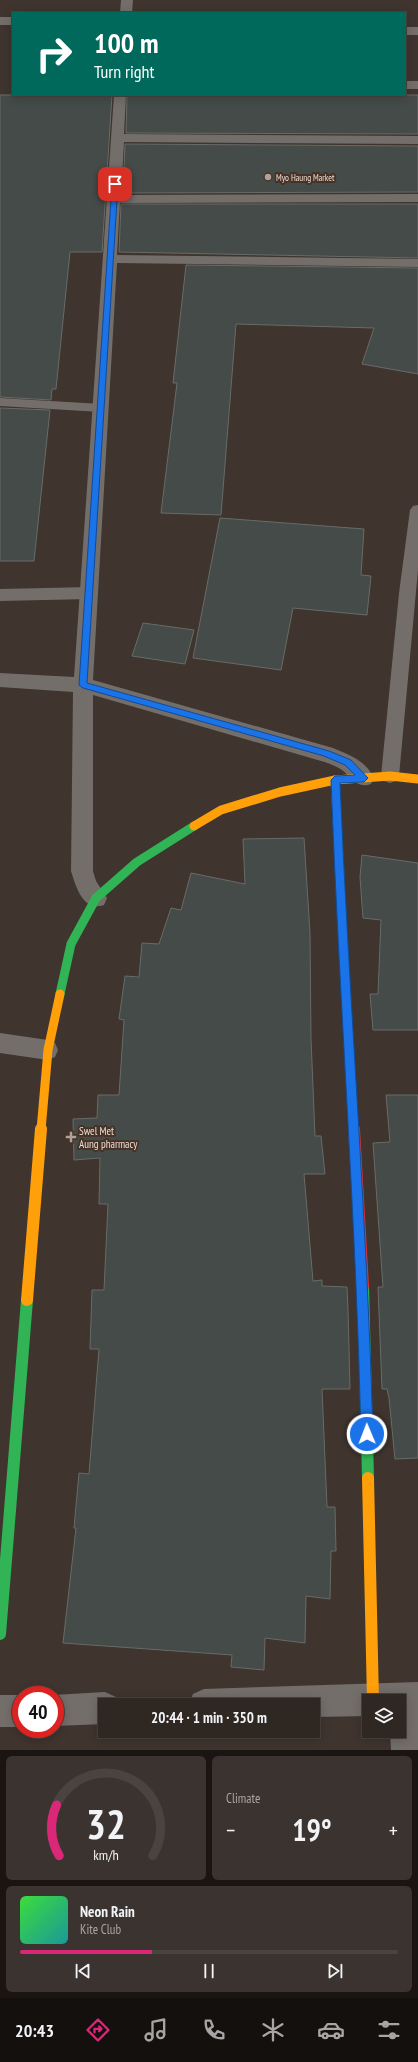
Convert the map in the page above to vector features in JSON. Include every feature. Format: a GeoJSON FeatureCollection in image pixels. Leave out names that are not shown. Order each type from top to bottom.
{"type":"FeatureCollection","features":[{"type":"Feature","properties":{"kind":"street"},"geometry":{"type":"LineString","coordinates":[[126,12],[127,0]]}},
{"type":"Feature","properties":{"kind":"street"},"geometry":{"type":"LineString","coordinates":[[0,21],[12,21]]}},
{"type":"Feature","properties":{"kind":"street"},"geometry":{"type":"LineString","coordinates":[[406,31],[418,31]]}},
{"type":"Feature","properties":{"kind":"street"},"geometry":{"type":"LineString","coordinates":[[406,85],[418,85]]}},
{"type":"Feature","properties":{"kind":"street"},"geometry":{"type":"LineString","coordinates":[[96,898],[86,885],[82,871],[83,685],[102,408],[120,96]]}},
{"type":"Feature","properties":{"kind":"street"},"geometry":{"type":"LineString","coordinates":[[118,138],[418,140]]}},
{"type":"Feature","properties":{"kind":"street"},"geometry":{"type":"LineString","coordinates":[[114,199],[418,198]]}},
{"type":"Feature","properties":{"kind":"street"},"geometry":{"type":"LineString","coordinates":[[110,260],[418,263]]}},
{"type":"Feature","properties":{"kind":"street"},"geometry":{"type":"LineString","coordinates":[[0,680],[83,685],[326,754],[348,763],[364,778]]}},
{"type":"Feature","properties":{"kind":"street"},"geometry":{"type":"LineString","coordinates":[[0,1634],[48,1050],[71,944],[96,898],[137,862],[220,810],[280,792],[335,780],[390,776],[418,780]]}},
{"type":"Feature","properties":{"kind":"street"},"geometry":{"type":"LineString","coordinates":[[335,780],[342,939],[364,1309],[373,1694]]}},
{"type":"Feature","properties":{"kind":"street"},"geometry":{"type":"LineString","coordinates":[[407,1750],[411,1698]]}},
{"type":"Feature","properties":{"kind":"street"},"geometry":{"type":"LineString","coordinates":[[320,1702],[362,1700]]}},
{"type":"Feature","properties":{"kind":"street"},"geometry":{"type":"LineString","coordinates":[[64,1710],[98,1708]]}},
{"type":"Feature","properties":{"kind":"street"},"geometry":{"type":"LineString","coordinates":[[0,1711],[12,1711]]}},
{"type":"Feature","properties":{"kind":"lane"},"geometry":{"type":"LineString","coordinates":[[0,402],[102,408]]}},
{"type":"Feature","properties":{"kind":"lane"},"geometry":{"type":"LineString","coordinates":[[390,776],[407,593],[418,510]]}},
{"type":"Feature","properties":{"kind":"lane"},"geometry":{"type":"LineString","coordinates":[[0,595],[90,593]]}},
{"type":"Feature","properties":{"kind":"lane"},"geometry":{"type":"LineString","coordinates":[[0,1043],[48,1050]]}},
{"type":"Feature","properties":{"kind":"building"},"geometry":{"type":"Polygon","coordinates":[[[0,95],[112,96],[102,252],[70,252],[56,389],[52,389],[51,400],[0,397],[0,95]]]}},
{"type":"Feature","properties":{"kind":"building"},"geometry":{"type":"Polygon","coordinates":[[[418,95],[418,134],[126,133],[127,96],[418,95]]]}},
{"type":"Feature","properties":{"kind":"building"},"geometry":{"type":"Polygon","coordinates":[[[125,144],[418,146],[418,192],[123,193],[125,144]]]}},
{"type":"Feature","properties":{"kind":"building"},"geometry":{"type":"Polygon","coordinates":[[[121,204],[418,204],[418,258],[119,252],[121,204]]]}},
{"type":"Feature","properties":{"kind":"building"},"geometry":{"type":"Polygon","coordinates":[[[186,265],[418,268],[418,374],[362,364],[374,328],[236,324],[221,515],[161,513],[177,383],[173,383],[186,265]]]}},
{"type":"Feature","properties":{"kind":"building"},"geometry":{"type":"Polygon","coordinates":[[[0,408],[50,410],[34,561],[0,561],[0,408]]]}},
{"type":"Feature","properties":{"kind":"building"},"geometry":{"type":"Polygon","coordinates":[[[220,518],[364,529],[361,575],[371,576],[367,615],[293,608],[281,670],[193,658],[220,518]]]}},
{"type":"Feature","properties":{"kind":"building"},"geometry":{"type":"Polygon","coordinates":[[[143,623],[194,630],[185,664],[132,656],[143,623]]]}},
{"type":"Feature","properties":{"kind":"building"},"geometry":{"type":"Polygon","coordinates":[[[304,838],[310,933],[311,1039],[315,1136],[321,1136],[325,1174],[304,1174],[313,1281],[322,1280],[322,1286],[347,1287],[348,1309],[350,1389],[322,1389],[327,1507],[335,1507],[336,1551],[331,1551],[330,1599],[306,1596],[305,1643],[265,1638],[264,1670],[231,1667],[232,1655],[63,1643],[76,1528],[74,1528],[79,1473],[89,1474],[99,1349],[90,1349],[92,1290],[104,1290],[108,1204],[99,1204],[100,1158],[74,1160],[73,1119],[97,1118],[98,1095],[119,1095],[124,1020],[119,1019],[125,976],[139,977],[142,943],[159,944],[171,908],[181,910],[191,873],[245,884],[243,839],[304,838]]]}},
{"type":"Feature","properties":{"kind":"building"},"geometry":{"type":"Polygon","coordinates":[[[362,855],[418,863],[418,1030],[373,1030],[370,994],[378,994],[381,920],[363,918],[360,877],[362,855]]]}},
{"type":"Feature","properties":{"kind":"building"},"geometry":{"type":"Polygon","coordinates":[[[386,1095],[418,1095],[418,1458],[395,1459],[389,1398],[387,1389],[382,1389],[378,1287],[383,1287],[373,1143],[390,1142],[386,1095]]]}},
{"type":"Feature","properties":{"kind":"traffic: fast"},"geometry":{"type":"LineString","coordinates":[[335,780],[347,1019]]}},
{"type":"Feature","properties":{"kind":"traffic: fast"},"geometry":{"type":"LineString","coordinates":[[60,994],[71,944],[96,898],[137,862],[194,826]]}},
{"type":"Feature","properties":{"kind":"traffic: fast"},"geometry":{"type":"LineString","coordinates":[[363,1286],[368,1478]]}},
{"type":"Feature","properties":{"kind":"traffic: fast"},"geometry":{"type":"LineString","coordinates":[[0,1634],[27,1300]]}},
{"type":"Feature","properties":{"kind":"traffic: slow"},"geometry":{"type":"LineString","coordinates":[[194,826],[221,810],[280,792],[335,780],[390,776],[418,779]]}},
{"type":"Feature","properties":{"kind":"traffic: slow"},"geometry":{"type":"LineString","coordinates":[[27,1300],[48,1050],[60,994]]}},
{"type":"Feature","properties":{"kind":"traffic: slow"},"geometry":{"type":"LineString","coordinates":[[368,1478],[373,1694]]}},
{"type":"Feature","properties":{"kind":"traffic: jam"},"geometry":{"type":"LineString","coordinates":[[347,1019],[363,1286]]}},
{"type":"Feature","properties":{"kind":"place","name":"Myo Haung Market"},"geometry":{"type":"Point","coordinates":[268,177]}},
{"type":"Feature","properties":{"kind":"place","name":"Swel Met Aung pharmacy"},"geometry":{"type":"Point","coordinates":[71,1137]}},
{"type":"Feature","properties":{"kind":"route"},"geometry":{"type":"LineString","coordinates":[[115,184],[93,554],[83,685],[326,754],[348,763],[364,778],[335,780],[342,939],[364,1309],[367,1434]]}}]}
